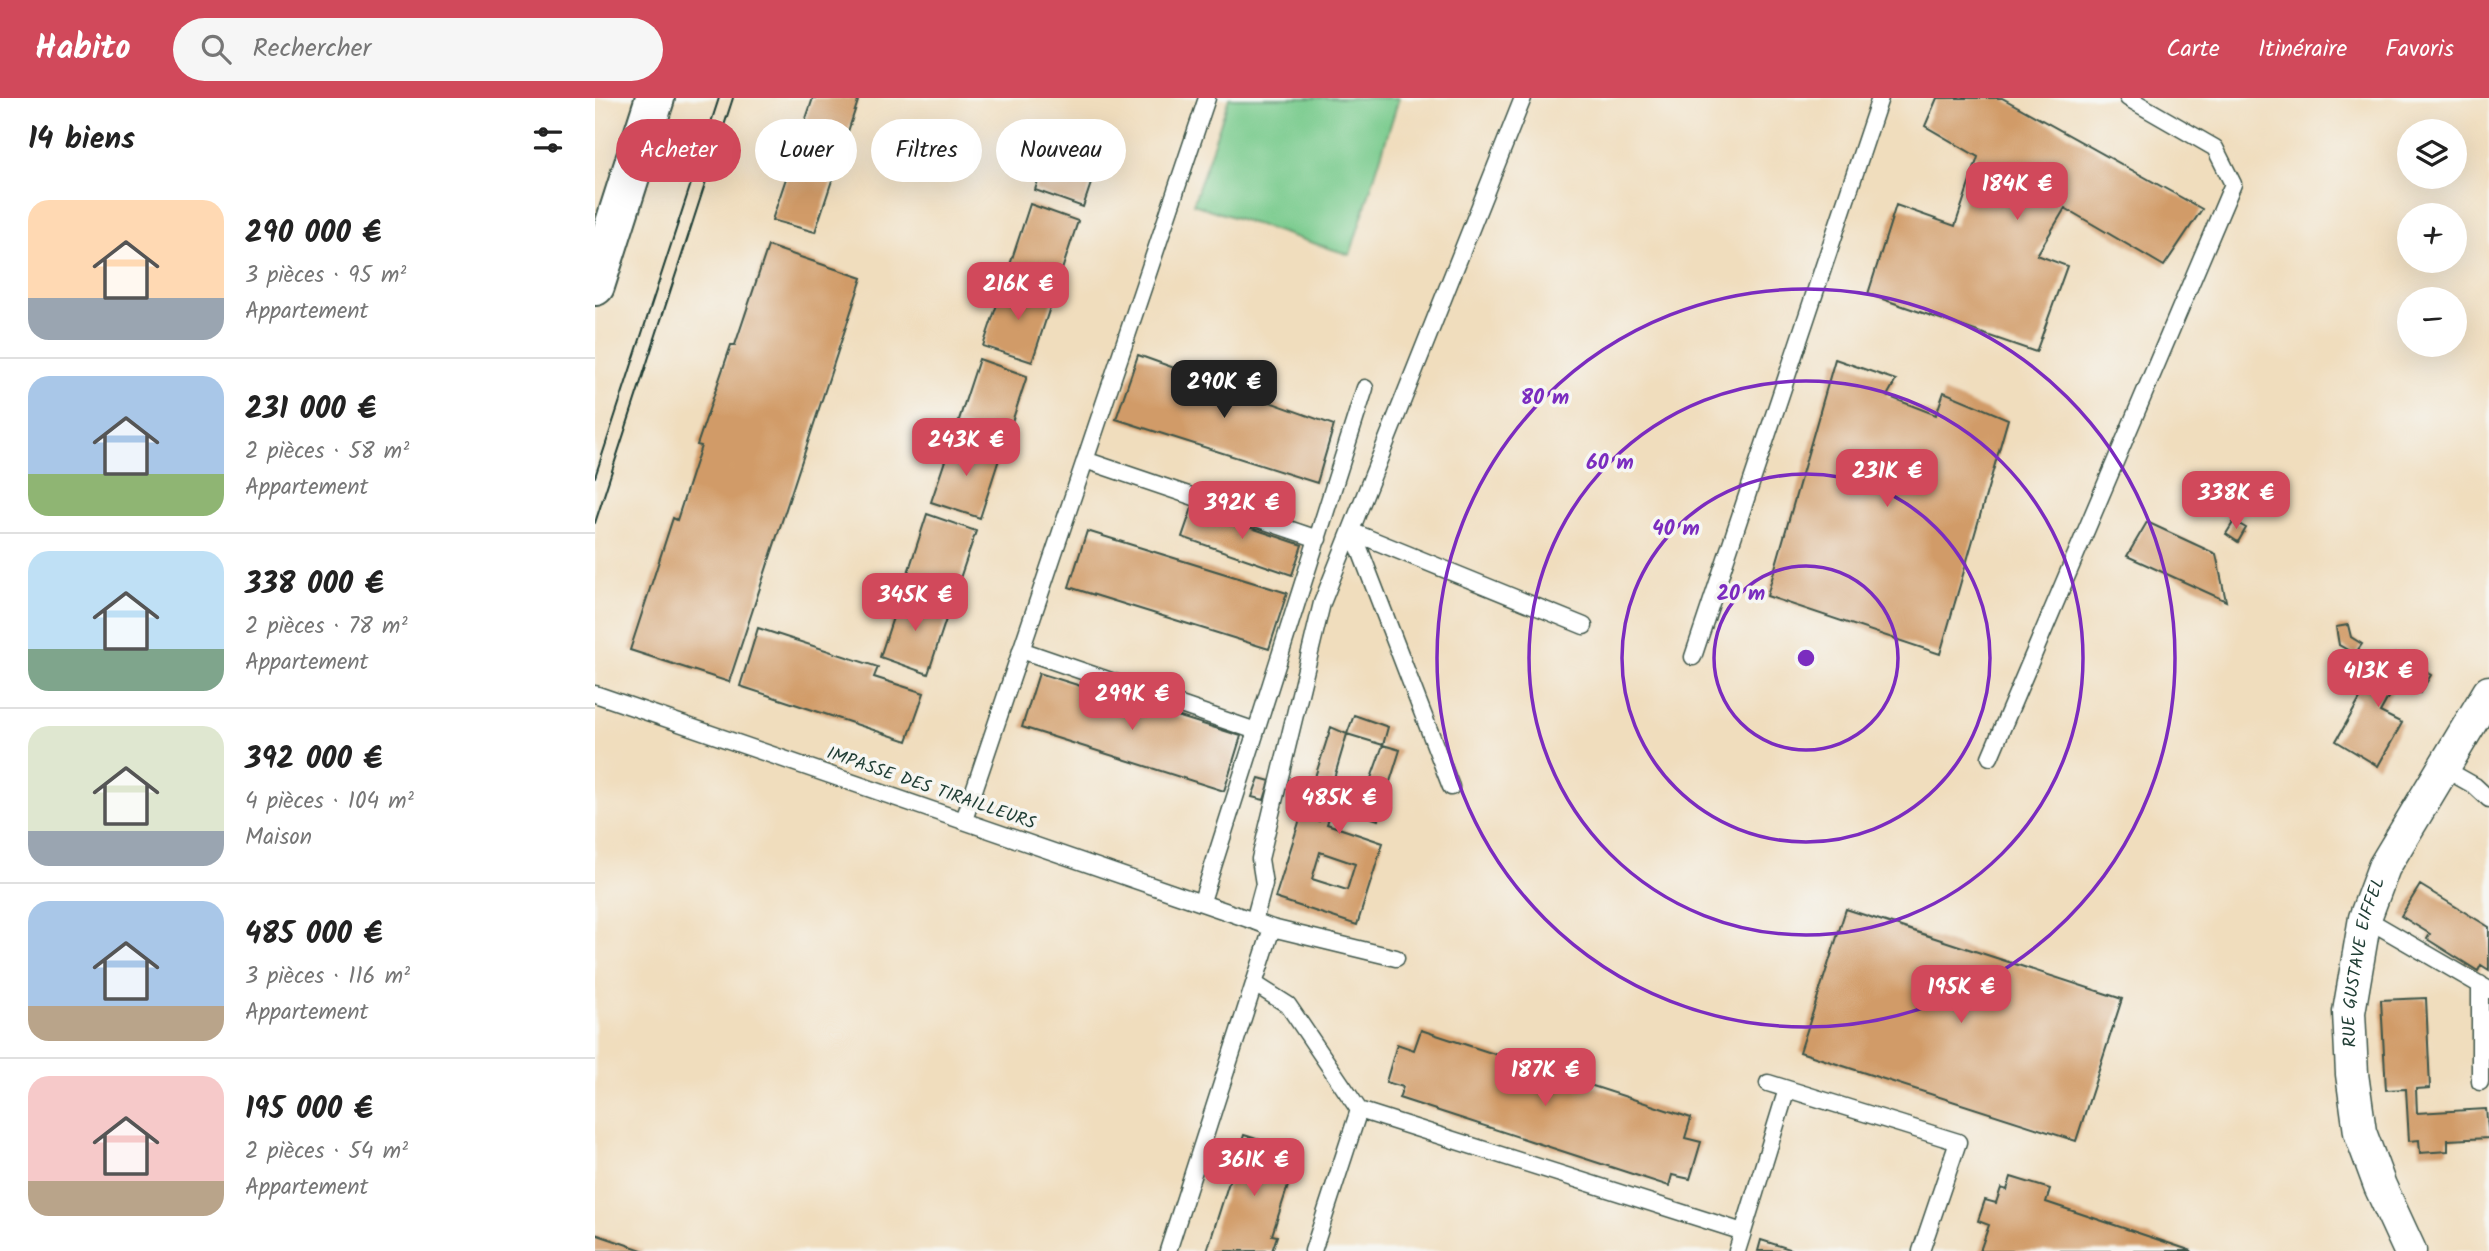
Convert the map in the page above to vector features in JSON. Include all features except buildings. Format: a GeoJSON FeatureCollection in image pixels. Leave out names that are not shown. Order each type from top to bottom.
{"type":"FeatureCollection","features":[{"type":"Feature","properties":{"kind":"main road"},"geometry":{"type":"LineString","coordinates":[[595,286],[655,98]]}},
{"type":"Feature","properties":{"kind":"street","name":"RUE GUSTAVE EIFFEL"},"geometry":{"type":"LineString","coordinates":[[2410,1251],[2360,1132],[2352,1074],[2349,1012],[2365,918],[2384,867],[2489,692]]}},
{"type":"Feature","properties":{"kind":"lane"},"geometry":{"type":"LineString","coordinates":[[964,820],[1207,98]]}},
{"type":"Feature","properties":{"kind":"lane"},"geometry":{"type":"LineString","coordinates":[[1254,920],[1264,884],[1260,859],[1322,603],[1353,532],[1523,98]]}},
{"type":"Feature","properties":{"kind":"lane"},"geometry":{"type":"LineString","coordinates":[[1693,657],[1880,98]]}},
{"type":"Feature","properties":{"kind":"lane"},"geometry":{"type":"LineString","coordinates":[[1990,757],[2233,184],[2215,148],[2128,98]]}},
{"type":"Feature","properties":{"kind":"lane"},"geometry":{"type":"LineString","coordinates":[[1202,901],[1366,388]]}},
{"type":"Feature","properties":{"kind":"lane"},"geometry":{"type":"LineString","coordinates":[[1085,460],[1318,539]]}},
{"type":"Feature","properties":{"kind":"lane"},"geometry":{"type":"LineString","coordinates":[[1353,532],[1584,626]]}},
{"type":"Feature","properties":{"kind":"lane"},"geometry":{"type":"LineString","coordinates":[[1353,532],[1451,787]]}},
{"type":"Feature","properties":{"kind":"lane"},"geometry":{"type":"LineString","coordinates":[[1021,650],[1256,731]]}},
{"type":"Feature","properties":{"kind":"lane","name":"IMPASSE DES TIRAILLEURS"},"geometry":{"type":"LineString","coordinates":[[595,694],[1202,901],[1272,928],[1396,958]]}},
{"type":"Feature","properties":{"kind":"lane"},"geometry":{"type":"LineString","coordinates":[[2443,768],[2475,786],[2489,799]]}},
{"type":"Feature","properties":{"kind":"lane"},"geometry":{"type":"LineString","coordinates":[[2365,918],[2485,987],[2480,1082]]}},
{"type":"Feature","properties":{"kind":"lane"},"geometry":{"type":"LineString","coordinates":[[1168,1251],[1272,928]]}},
{"type":"Feature","properties":{"kind":"lane"},"geometry":{"type":"LineString","coordinates":[[1255,984],[1288,1005],[1359,1110],[1743,1232]]}},
{"type":"Feature","properties":{"kind":"lane"},"geometry":{"type":"LineString","coordinates":[[1768,1083],[1958,1142],[1921,1251]]}},
{"type":"Feature","properties":{"kind":"lane"},"geometry":{"type":"LineString","coordinates":[[1737,1251],[1787,1088]]}},
{"type":"Feature","properties":{"kind":"lane"},"geometry":{"type":"LineString","coordinates":[[1313,1251],[1359,1110]]}},
{"type":"Feature","properties":{"kind":"green space"},"geometry":{"type":"Polygon","coordinates":[[[1229,98],[1399,98],[1350,255],[1193,204],[1229,98]]]}},
{"type":"Feature","properties":{"kind":"tram line"},"geometry":{"type":"LineString","coordinates":[[595,477],[719,98]]}},
{"type":"Feature","properties":{"kind":"tram line"},"geometry":{"type":"LineString","coordinates":[[595,523],[733,98]]}}]}
